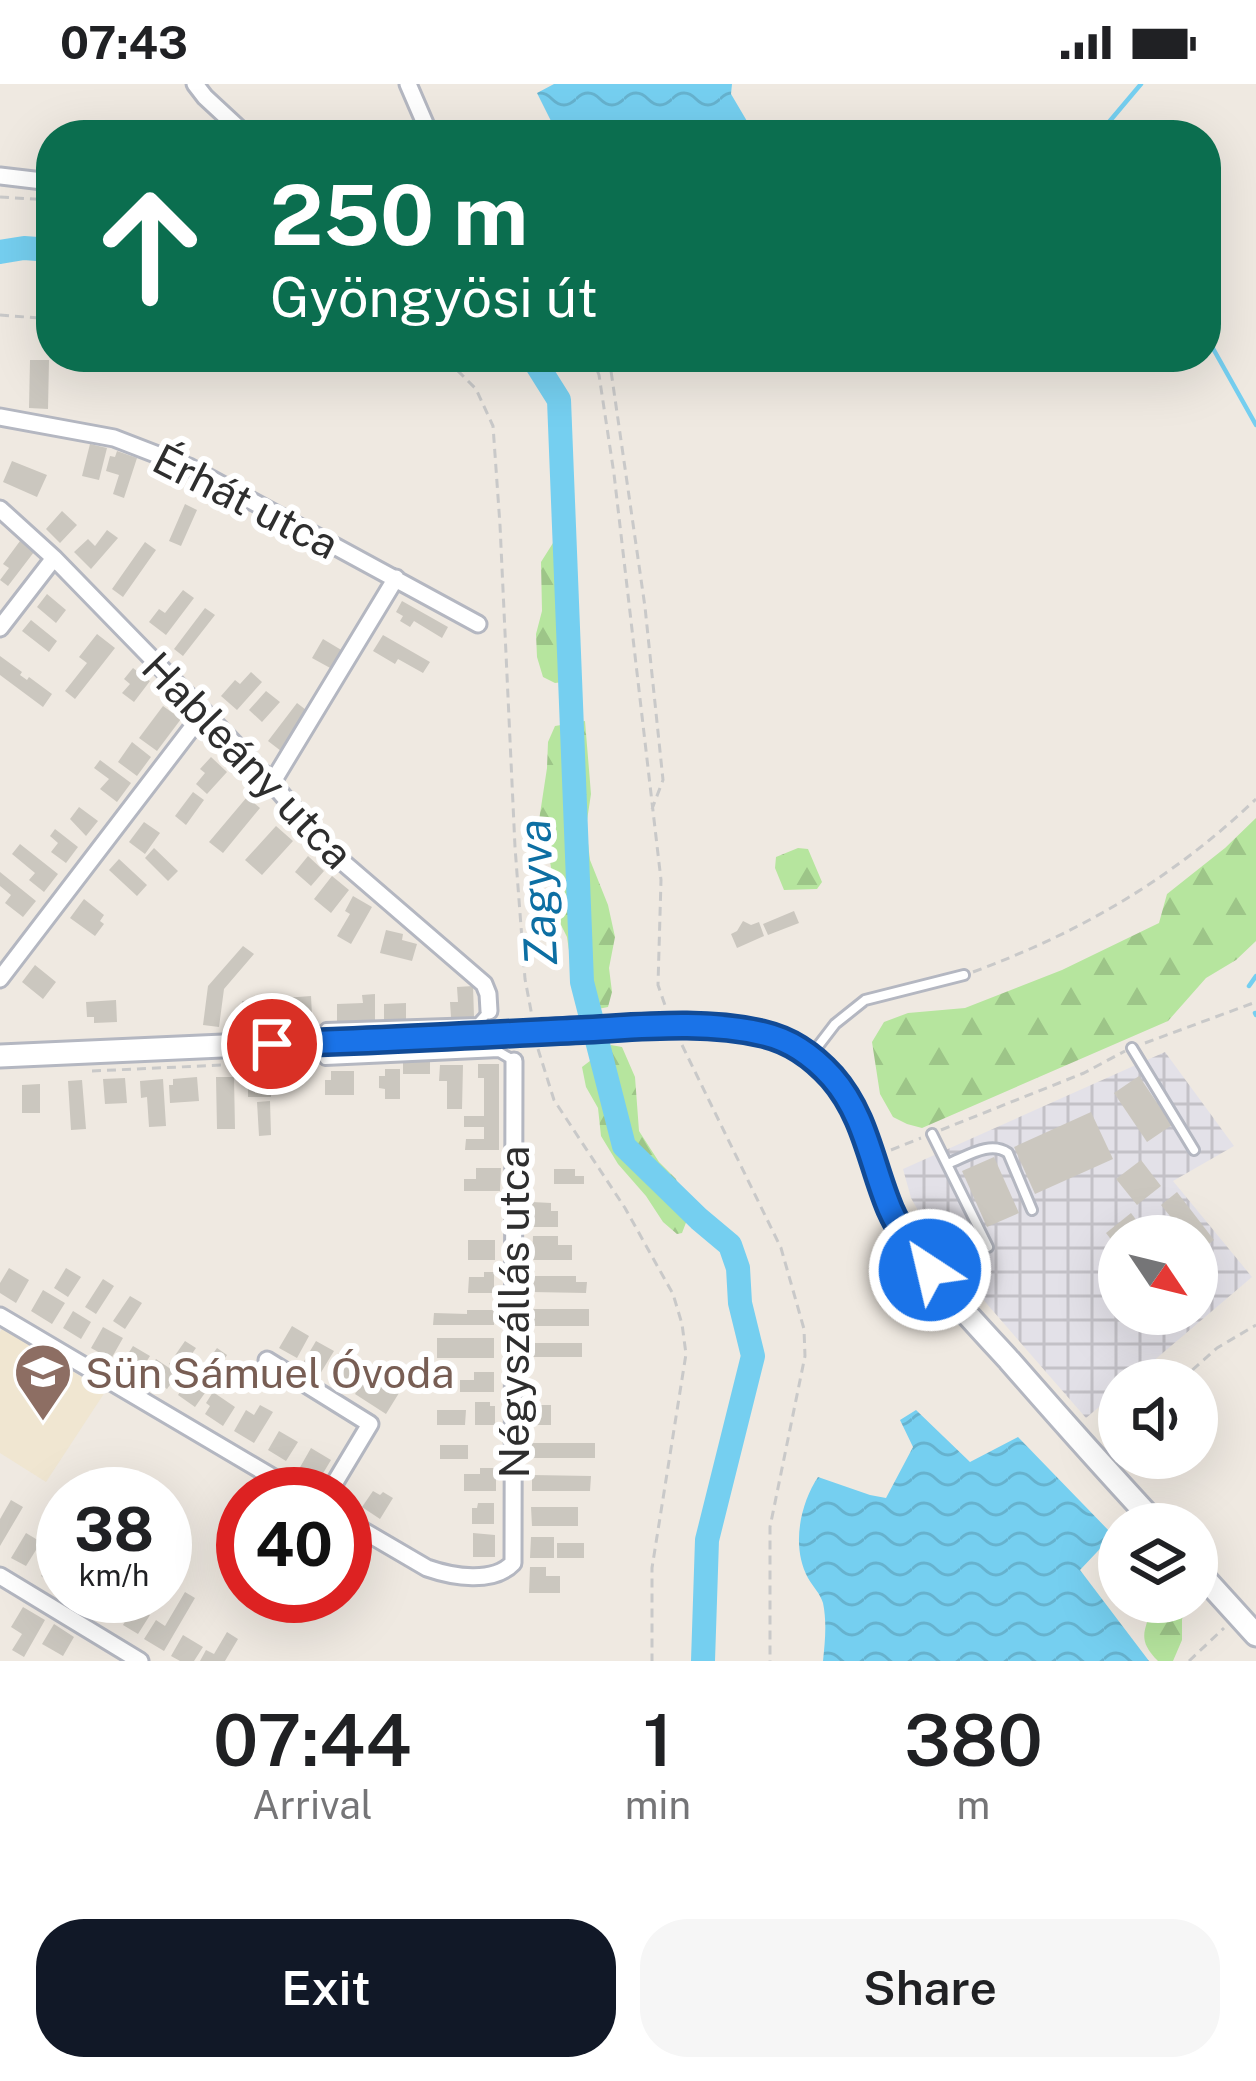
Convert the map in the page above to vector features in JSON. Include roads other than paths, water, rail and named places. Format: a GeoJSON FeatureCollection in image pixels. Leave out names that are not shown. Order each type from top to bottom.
{"type":"FeatureCollection","features":[{"type":"Feature","properties":{"kind":"street"},"geometry":{"type":"LineString","coordinates":[[195,84],[230,120]]}},
{"type":"Feature","properties":{"kind":"street"},"geometry":{"type":"LineString","coordinates":[[408,84],[424,120]]}},
{"type":"Feature","properties":{"kind":"street"},"geometry":{"type":"LineString","coordinates":[[0,176],[36,180]]}},
{"type":"Feature","properties":{"kind":"street","name":"Érhát utca"},"geometry":{"type":"LineString","coordinates":[[0,416],[114,438],[189,467],[478,624]]}},
{"type":"Feature","properties":{"kind":"street","name":"Hableány utca"},"geometry":{"type":"LineString","coordinates":[[0,509],[204,712],[331,852],[484,984],[489,1011]]}},
{"type":"Feature","properties":{"kind":"street"},"geometry":{"type":"LineString","coordinates":[[0,628],[54,558]]}},
{"type":"Feature","properties":{"kind":"street"},"geometry":{"type":"LineString","coordinates":[[272,783],[396,578]]}},
{"type":"Feature","properties":{"kind":"street"},"geometry":{"type":"LineString","coordinates":[[0,979],[204,712]]}},
{"type":"Feature","properties":{"kind":"street"},"geometry":{"type":"LineString","coordinates":[[0,1056],[318,1052],[644,1027],[722,1028],[788,1042],[828,1072],[850,1102],[902,1232],[961,1307],[1137,1503]]}},
{"type":"Feature","properties":{"kind":"street","name":"Négyszállás utca"},"geometry":{"type":"LineString","coordinates":[[372,1536],[441,1573],[502,1574],[513,1563],[514,1061]]}},
{"type":"Feature","properties":{"kind":"street"},"geometry":{"type":"LineString","coordinates":[[0,1316],[255,1467]]}},
{"type":"Feature","properties":{"kind":"street"},"geometry":{"type":"LineString","coordinates":[[267,1360],[370,1424],[344,1467]]}},
{"type":"Feature","properties":{"kind":"street"},"geometry":{"type":"LineString","coordinates":[[0,1576],[140,1661]]}},
{"type":"Feature","properties":{"kind":"street"},"geometry":{"type":"LineString","coordinates":[[1218,1593],[1256,1635]]}},
{"type":"Feature","properties":{"kind":"lane"},"geometry":{"type":"LineString","coordinates":[[810,1057],[836,1024],[866,1000],[964,975]]}},
{"type":"Feature","properties":{"kind":"lane"},"geometry":{"type":"LineString","coordinates":[[489,1011],[478,1023],[326,1028],[318,1052],[499,1052],[514,1061]]}},
{"type":"Feature","properties":{"kind":"lane"},"geometry":{"type":"LineString","coordinates":[[1132,1048],[1193,1150]]}},
{"type":"Feature","properties":{"kind":"lane"},"geometry":{"type":"LineString","coordinates":[[932,1134],[988,1247]]}},
{"type":"Feature","properties":{"kind":"lane"},"geometry":{"type":"LineString","coordinates":[[947,1164],[991,1147],[1001,1148],[1008,1153],[1032,1210]]}},
{"type":"Feature","properties":{"kind":"water"},"geometry":{"type":"Polygon","coordinates":[[[554,84],[732,84],[731,94],[746,120],[550,120],[537,93],[554,84]]]}},
{"type":"Feature","properties":{"kind":"water"},"geometry":{"type":"Polygon","coordinates":[[[916,1410],[970,1462],[1018,1437],[1098,1520],[1098,1551],[1080,1570],[1098,1594],[1098,1623],[1120,1623],[1149,1661],[823,1661],[823,1603],[800,1553],[806,1500],[818,1477],[886,1498],[913,1447],[900,1420],[916,1410]]]}},
{"type":"Feature","properties":{"kind":"waterway"},"geometry":{"type":"LineString","coordinates":[[1111,120],[1141,84]]}},
{"type":"Feature","properties":{"kind":"waterway","name":"Zagyva"},"geometry":{"type":"LineString","coordinates":[[0,252],[36,249]]}},
{"type":"Feature","properties":{"kind":"waterway"},"geometry":{"type":"LineString","coordinates":[[1221,363],[1256,425]]}},
{"type":"Feature","properties":{"kind":"waterway","name":"Zagyva"},"geometry":{"type":"LineString","coordinates":[[541,372],[559,400],[582,982],[624,1146],[730,1245],[753,1356],[707,1540],[703,1661]]}},
{"type":"Feature","properties":{"kind":"waterway"},"geometry":{"type":"LineString","coordinates":[[1249,986],[1256,976]]}},
{"type":"Feature","properties":{"kind":"place","name":"Sün Sámuel Óvoda"},"geometry":{"type":"Point","coordinates":[43,1423]}}]}
